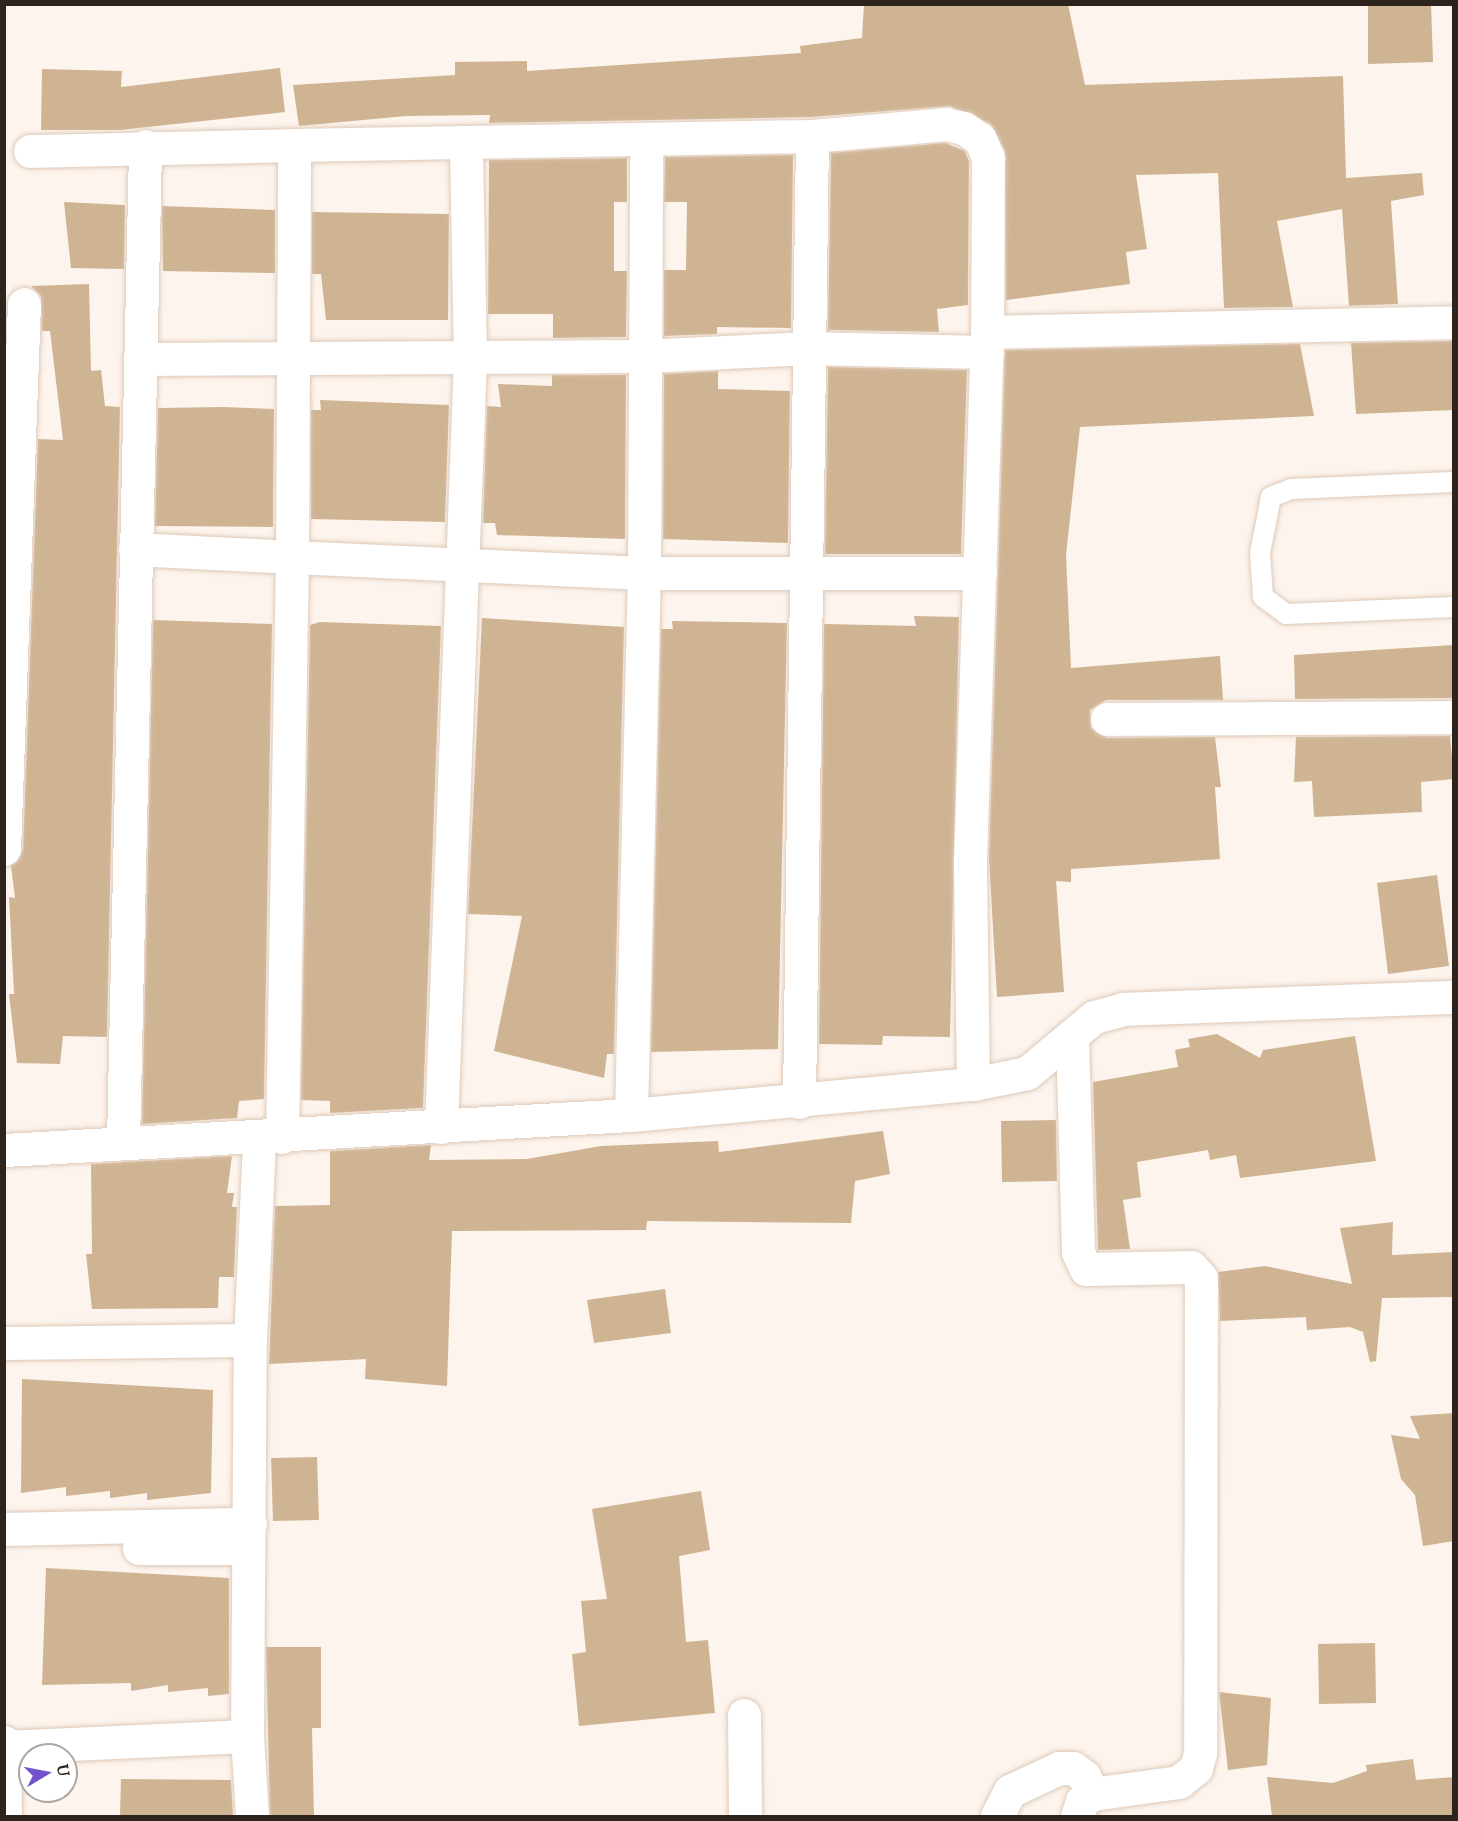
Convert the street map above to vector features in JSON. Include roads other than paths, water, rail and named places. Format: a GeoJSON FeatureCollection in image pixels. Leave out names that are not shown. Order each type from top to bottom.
{"type":"FeatureCollection","features":[{"type":"Feature","properties":{"kind":"street"},"geometry":{"type":"LineString","coordinates":[[30,151],[145,146],[466,144],[812,136],[946,124],[980,139],[988,158],[987,342],[970,859],[973,1084]]}},
{"type":"Feature","properties":{"kind":"street"},"geometry":{"type":"LineString","coordinates":[[799,1102],[802,575],[812,136]]}},
{"type":"Feature","properties":{"kind":"street"},"geometry":{"type":"LineString","coordinates":[[631,1115],[644,573],[646,139]]}},
{"type":"Feature","properties":{"kind":"street"},"geometry":{"type":"LineString","coordinates":[[441,1127],[470,358],[466,144]]}},
{"type":"Feature","properties":{"kind":"street"},"geometry":{"type":"LineString","coordinates":[[252,1816],[247,1736],[250,1340],[270,1138],[292,557],[295,359],[294,145]]}},
{"type":"Feature","properties":{"kind":"street"},"geometry":{"type":"LineString","coordinates":[[123,1142],[145,146]]}},
{"type":"Feature","properties":{"kind":"street"},"geometry":{"type":"LineString","coordinates":[[4,849],[7,619],[24,304]]}},
{"type":"Feature","properties":{"kind":"street"},"geometry":{"type":"LineString","coordinates":[[140,359],[644,356],[1454,322]]}},
{"type":"Feature","properties":{"kind":"street"},"geometry":{"type":"LineString","coordinates":[[135,549],[644,573],[802,575],[980,573]]}},
{"type":"Feature","properties":{"kind":"street"},"geometry":{"type":"LineString","coordinates":[[1107,719],[1454,717]]}},
{"type":"Feature","properties":{"kind":"street"},"geometry":{"type":"LineString","coordinates":[[4,1150],[123,1142],[270,1138],[631,1115],[799,1102],[973,1084],[1027,1073],[1094,1017],[1123,1009],[1454,997]]}},
{"type":"Feature","properties":{"kind":"street"},"geometry":{"type":"LineString","coordinates":[[997,1816],[1010,1791],[1059,1768],[1073,1768],[1084,1776],[1085,1805],[1179,1782],[1196,1768],[1200,1753],[1201,1278],[1191,1267],[1086,1269],[1078,1252],[1072,1036]]}},
{"type":"Feature","properties":{"kind":"street"},"geometry":{"type":"LineString","coordinates":[[4,1343],[250,1340]]}},
{"type":"Feature","properties":{"kind":"street"},"geometry":{"type":"LineString","coordinates":[[4,1529],[249,1536]]}},
{"type":"Feature","properties":{"kind":"street"},"geometry":{"type":"LineString","coordinates":[[4,1549],[249,1536]]}},
{"type":"Feature","properties":{"kind":"street"},"geometry":{"type":"LineString","coordinates":[[744,1715],[745,1816]]}},
{"type":"Feature","properties":{"kind":"street"},"geometry":{"type":"LineString","coordinates":[[5,1747],[247,1736]]}},
{"type":"Feature","properties":{"kind":"street"},"geometry":{"type":"LineString","coordinates":[[4,1742],[5,1816]]}},
{"type":"Feature","properties":{"kind":"lane"},"geometry":{"type":"LineString","coordinates":[[1454,482],[1291,489],[1270,497],[1260,553],[1263,597],[1286,614],[1454,607]]}}]}
